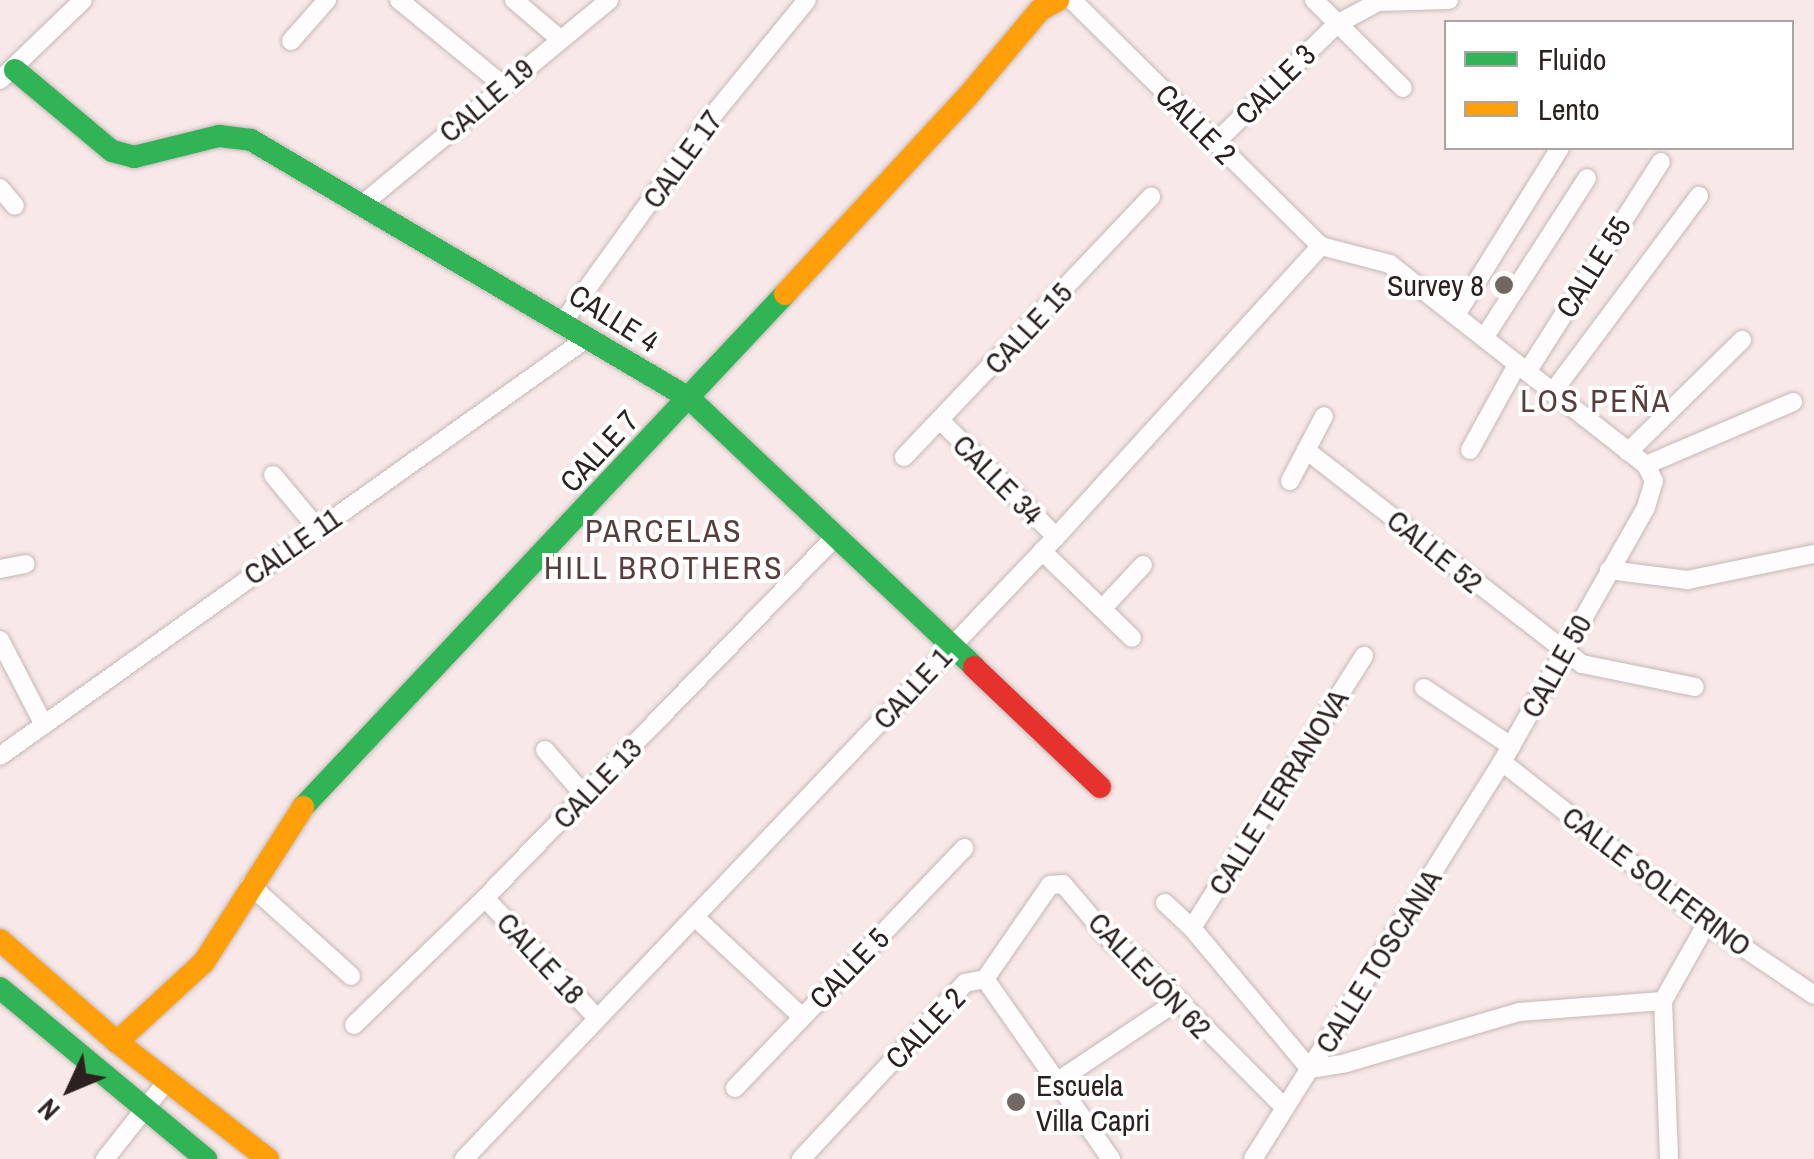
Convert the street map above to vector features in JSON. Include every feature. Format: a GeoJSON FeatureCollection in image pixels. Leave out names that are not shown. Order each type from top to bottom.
{"type":"FeatureCollection","features":[{"type":"Feature","properties":{"kind":"main road","name":"CALLE 7"},"geometry":{"type":"LineString","coordinates":[[117,1042],[204,962],[296,814],[690,398],[968,97],[1040,10],[1058,0]]}},
{"type":"Feature","properties":{"kind":"main road","name":"CALLE 4"},"geometry":{"type":"LineString","coordinates":[[7,75],[112,151],[134,157],[219,136],[251,140],[690,398],[1100,788]]}},
{"type":"Feature","properties":{"kind":"main road"},"geometry":{"type":"LineString","coordinates":[[0,940],[117,1042],[268,1159]]}},
{"type":"Feature","properties":{"kind":"main road"},"geometry":{"type":"LineString","coordinates":[[0,988],[206,1159]]}},
{"type":"Feature","properties":{"kind":"street"},"geometry":{"type":"LineString","coordinates":[[7,75],[83,0]]}},
{"type":"Feature","properties":{"kind":"street"},"geometry":{"type":"LineString","coordinates":[[291,41],[327,0]]}},
{"type":"Feature","properties":{"kind":"street"},"geometry":{"type":"LineString","coordinates":[[398,0],[502,85]]}},
{"type":"Feature","properties":{"kind":"street"},"geometry":{"type":"LineString","coordinates":[[514,0],[560,40]]}},
{"type":"Feature","properties":{"kind":"street","name":"CALLE 19"},"geometry":{"type":"LineString","coordinates":[[364,203],[609,0]]}},
{"type":"Feature","properties":{"kind":"street","name":"CALLE 17"},"geometry":{"type":"LineString","coordinates":[[563,322],[705,125],[807,0]]}},
{"type":"Feature","properties":{"kind":"street","name":"CALLE 2"},"geometry":{"type":"LineString","coordinates":[[1072,0],[1321,246]]}},
{"type":"Feature","properties":{"kind":"street"},"geometry":{"type":"LineString","coordinates":[[1314,0],[1403,88]]}},
{"type":"Feature","properties":{"kind":"street","name":"CALLE 3"},"geometry":{"type":"LineString","coordinates":[[1215,144],[1337,24],[1378,2],[1449,0]]}},
{"type":"Feature","properties":{"kind":"street"},"geometry":{"type":"LineString","coordinates":[[1456,315],[1559,150]]}},
{"type":"Feature","properties":{"kind":"street","name":"CALLE 55"},"geometry":{"type":"LineString","coordinates":[[1470,450],[1660,162]]}},
{"type":"Feature","properties":{"kind":"street"},"geometry":{"type":"LineString","coordinates":[[1484,338],[1587,178]]}},
{"type":"Feature","properties":{"kind":"street"},"geometry":{"type":"LineString","coordinates":[[0,188],[15,206]]}},
{"type":"Feature","properties":{"kind":"street"},"geometry":{"type":"LineString","coordinates":[[1552,393],[1699,196]]}},
{"type":"Feature","properties":{"kind":"street","name":"CALLE 15"},"geometry":{"type":"LineString","coordinates":[[904,457],[1151,198]]}},
{"type":"Feature","properties":{"kind":"street"},"geometry":{"type":"LineString","coordinates":[[1321,246],[1390,264],[1646,465],[1793,402]]}},
{"type":"Feature","properties":{"kind":"street","name":"CALLE 1"},"geometry":{"type":"LineString","coordinates":[[464,1159],[1049,544],[1321,246]]}},
{"type":"Feature","properties":{"kind":"street","name":"CALLE 11"},"geometry":{"type":"LineString","coordinates":[[0,756],[586,339]]}},
{"type":"Feature","properties":{"kind":"street"},"geometry":{"type":"LineString","coordinates":[[1628,452],[1742,340]]}},
{"type":"Feature","properties":{"kind":"street"},"geometry":{"type":"LineString","coordinates":[[1290,481],[1324,416]]}},
{"type":"Feature","properties":{"kind":"street","name":"CALLE 34"},"geometry":{"type":"LineString","coordinates":[[940,420],[1102,609],[1132,638]]}},
{"type":"Feature","properties":{"kind":"street","name":"CALLE 52"},"geometry":{"type":"LineString","coordinates":[[1306,450],[1582,664],[1695,687]]}},
{"type":"Feature","properties":{"kind":"street","name":"CALLE 50"},"geometry":{"type":"LineString","coordinates":[[1507,754],[1646,506],[1654,481],[1646,465]]}},
{"type":"Feature","properties":{"kind":"street"},"geometry":{"type":"LineString","coordinates":[[273,475],[318,529]]}},
{"type":"Feature","properties":{"kind":"street","name":"CALLE 13"},"geometry":{"type":"LineString","coordinates":[[354,1025],[485,898],[836,536]]}},
{"type":"Feature","properties":{"kind":"street"},"geometry":{"type":"LineString","coordinates":[[1609,570],[1687,580],[1814,554]]}},
{"type":"Feature","properties":{"kind":"street"},"geometry":{"type":"LineString","coordinates":[[0,570],[26,564]]}},
{"type":"Feature","properties":{"kind":"street"},"geometry":{"type":"LineString","coordinates":[[1102,609],[1144,565]]}},
{"type":"Feature","properties":{"kind":"street"},"geometry":{"type":"LineString","coordinates":[[0,640],[44,723]]}},
{"type":"Feature","properties":{"kind":"street","name":"CALLE TERRANOVA"},"geometry":{"type":"LineString","coordinates":[[1192,928],[1364,656]]}},
{"type":"Feature","properties":{"kind":"street","name":"CALLE SOLFERINO"},"geometry":{"type":"LineString","coordinates":[[1424,688],[1708,923],[1814,996]]}},
{"type":"Feature","properties":{"kind":"street"},"geometry":{"type":"LineString","coordinates":[[545,750],[585,796]]}},
{"type":"Feature","properties":{"kind":"street","name":"CALLE TOSCANIA"},"geometry":{"type":"LineString","coordinates":[[1254,1159],[1283,1106],[1507,754]]}},
{"type":"Feature","properties":{"kind":"street","name":"CALLE 5"},"geometry":{"type":"LineString","coordinates":[[735,1088],[964,848]]}},
{"type":"Feature","properties":{"kind":"street","name":"CALLEJÓN 62"},"geometry":{"type":"LineString","coordinates":[[985,979],[1050,886],[1063,884],[1113,944],[1136,958],[1283,1106]]}},
{"type":"Feature","properties":{"kind":"street"},"geometry":{"type":"LineString","coordinates":[[250,885],[350,976]]}},
{"type":"Feature","properties":{"kind":"street","name":"CALLE 18"},"geometry":{"type":"LineString","coordinates":[[485,898],[598,1018]]}},
{"type":"Feature","properties":{"kind":"street"},"geometry":{"type":"LineString","coordinates":[[1164,904],[1192,928],[1310,1068],[1346,1063],[1519,1012],[1663,1001]]}},
{"type":"Feature","properties":{"kind":"street"},"geometry":{"type":"LineString","coordinates":[[696,918],[802,1017]]}},
{"type":"Feature","properties":{"kind":"street"},"geometry":{"type":"LineString","coordinates":[[1669,1159],[1663,1001],[1708,923]]}},
{"type":"Feature","properties":{"kind":"street","name":"CALLE 2"},"geometry":{"type":"LineString","coordinates":[[801,1159],[965,982],[985,979],[1111,1159]]}},
{"type":"Feature","properties":{"kind":"street"},"geometry":{"type":"LineString","coordinates":[[1055,1083],[1179,1000]]}},
{"type":"Feature","properties":{"kind":"street"},"geometry":{"type":"LineString","coordinates":[[105,1159],[167,1081]]}},
{"type":"Feature","properties":{"kind":"traffic: fast"},"geometry":{"type":"LineString","coordinates":[[15,70],[112,151],[134,157],[219,136],[251,140],[689,398],[974,667]]}},
{"type":"Feature","properties":{"kind":"traffic: fast"},"geometry":{"type":"LineString","coordinates":[[303,807],[785,294]]}},
{"type":"Feature","properties":{"kind":"traffic: fast"},"geometry":{"type":"LineString","coordinates":[[0,988],[206,1159]]}},
{"type":"Feature","properties":{"kind":"traffic: slow"},"geometry":{"type":"LineString","coordinates":[[785,294],[967,97],[1040,10],[1058,0]]}},
{"type":"Feature","properties":{"kind":"traffic: slow"},"geometry":{"type":"LineString","coordinates":[[117,1042],[204,962],[303,807]]}},
{"type":"Feature","properties":{"kind":"traffic: slow"},"geometry":{"type":"LineString","coordinates":[[0,940],[117,1042],[268,1159]]}},
{"type":"Feature","properties":{"kind":"traffic: jam"},"geometry":{"type":"LineString","coordinates":[[974,667],[1100,787]]}},
{"type":"Feature","properties":{"kind":"place","name":"Survey 8"},"geometry":{"type":"Point","coordinates":[1504,285]}},
{"type":"Feature","properties":{"kind":"place","name":"Escuela Villa Capri"},"geometry":{"type":"Point","coordinates":[1016,1102]}},
{"type":"Feature","properties":{"kind":"district","name":"LOS PEÑA"},"geometry":{"type":"Point","coordinates":[1596,401]}},
{"type":"Feature","properties":{"kind":"district","name":"PARCELAS HILL BROTHERS"},"geometry":{"type":"Point","coordinates":[664,550]}}]}
